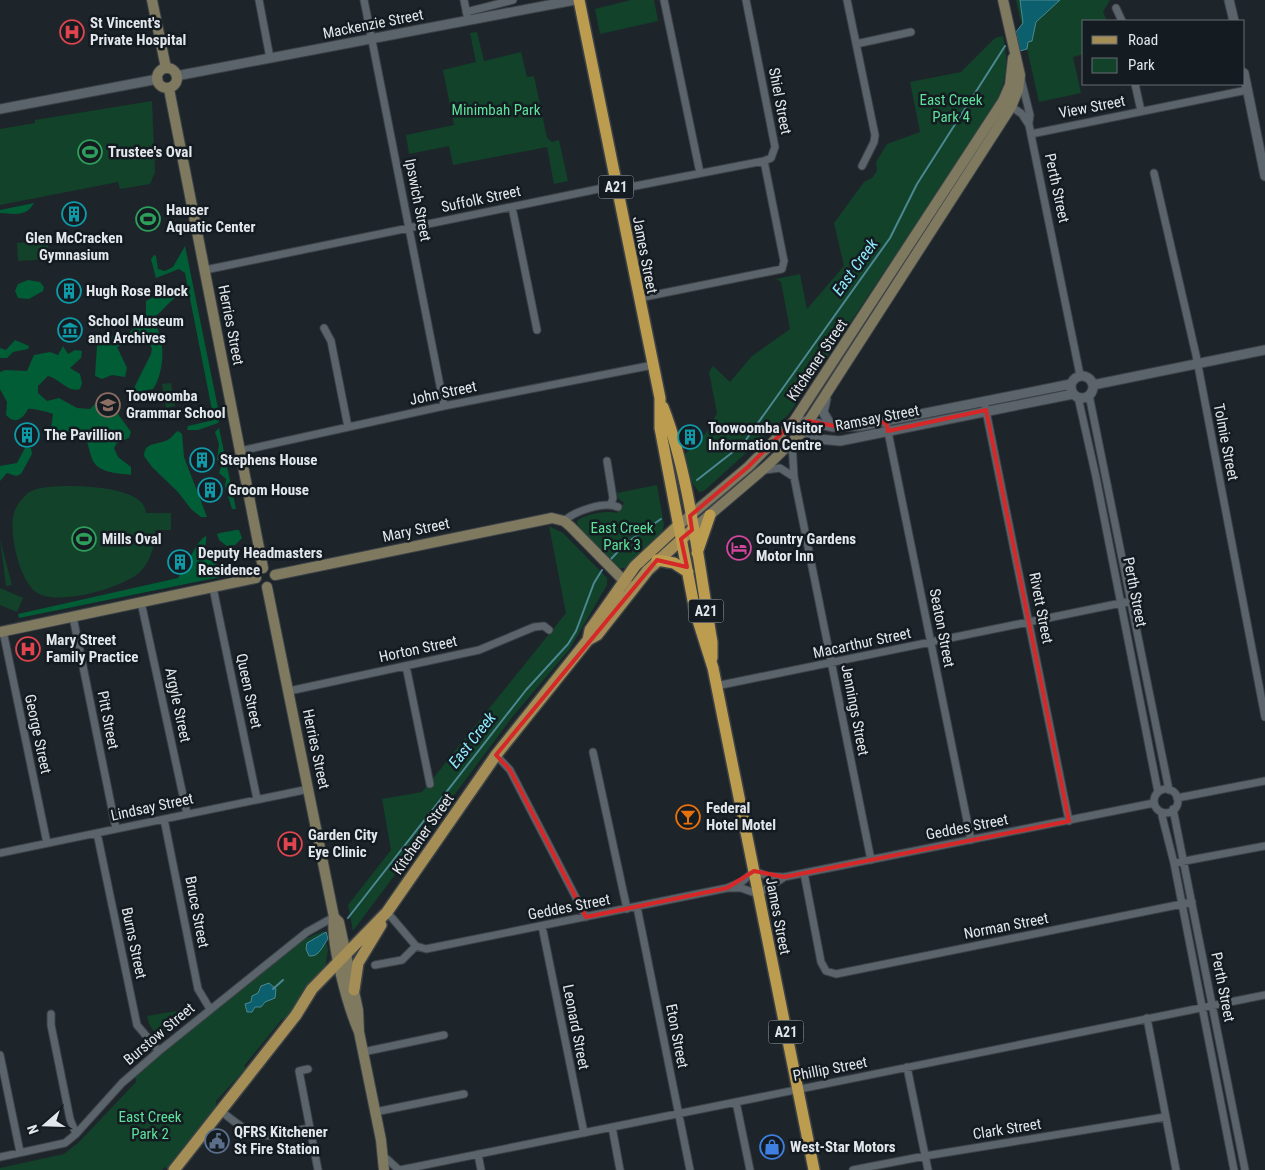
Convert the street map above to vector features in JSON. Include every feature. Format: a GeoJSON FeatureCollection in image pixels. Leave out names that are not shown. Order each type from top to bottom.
{"type":"FeatureCollection","features":[{"type":"Feature","properties":{"kind":"highway","name":"James Street"},"geometry":{"type":"LineString","coordinates":[[577,0],[660,398],[670,426],[690,516],[712,642],[716,686],[814,1170]]}},
{"type":"Feature","properties":{"kind":"highway","name":"James Street"},"geometry":{"type":"LineString","coordinates":[[660,398],[660,428],[681,539],[704,644],[713,668]]}},
{"type":"Feature","properties":{"kind":"highway"},"geometry":{"type":"LineString","coordinates":[[696,554],[710,515]]}},
{"type":"Feature","properties":{"kind":"highway"},"geometry":{"type":"LineString","coordinates":[[657,560],[674,563],[688,572]]}},
{"type":"Feature","properties":{"kind":"main road"},"geometry":{"type":"LineString","coordinates":[[152,0],[166,68]]}},
{"type":"Feature","properties":{"kind":"main road","name":"Perth Street"},"geometry":{"type":"LineString","coordinates":[[1003,0],[1020,78]]}},
{"type":"Feature","properties":{"kind":"main road","name":"Kitchener Street"},"geometry":{"type":"LineString","coordinates":[[1007,104],[1014,52]]}},
{"type":"Feature","properties":{"kind":"main road"},"geometry":{"type":"LineString","coordinates":[[166,68],[172,69],[176,76],[176,83],[168,89],[162,87],[158,80],[160,72],[166,68]]}},
{"type":"Feature","properties":{"kind":"main road","name":"Kitchener Street"},"geometry":{"type":"LineString","coordinates":[[588,640],[590,630],[623,582],[641,560],[748,467],[794,420],[859,334],[1007,104],[1020,78]]}},
{"type":"Feature","properties":{"kind":"main road","name":"Herries Street"},"geometry":{"type":"LineString","coordinates":[[168,89],[263,568]]}},
{"type":"Feature","properties":{"kind":"main road","name":"Kitchener Street"},"geometry":{"type":"LineString","coordinates":[[344,962],[387,912],[496,755],[588,640],[597,634],[657,560],[763,470],[801,433],[827,394],[859,334]]}},
{"type":"Feature","properties":{"kind":"main road","name":"Mary Street"},"geometry":{"type":"LineString","coordinates":[[275,575],[540,520],[552,518],[564,521]]}},
{"type":"Feature","properties":{"kind":"main road"},"geometry":{"type":"LineString","coordinates":[[564,521],[623,582],[633,589]]}},
{"type":"Feature","properties":{"kind":"main road"},"geometry":{"type":"LineString","coordinates":[[263,568],[269,568],[275,575],[274,582],[267,587],[259,585],[256,578],[258,570],[263,568]]}},
{"type":"Feature","properties":{"kind":"main road"},"geometry":{"type":"LineString","coordinates":[[1,632],[256,578]]}},
{"type":"Feature","properties":{"kind":"main road","name":"Herries Street"},"geometry":{"type":"LineString","coordinates":[[267,587],[334,917],[339,922],[353,1017],[359,1032]]}},
{"type":"Feature","properties":{"kind":"main road"},"geometry":{"type":"LineString","coordinates":[[354,990],[358,963],[380,928],[387,912]]}},
{"type":"Feature","properties":{"kind":"main road","name":"Kitchener Street"},"geometry":{"type":"LineString","coordinates":[[174,1170],[296,1015],[312,990],[380,928]]}},
{"type":"Feature","properties":{"kind":"main road","name":"Herries Street"},"geometry":{"type":"LineString","coordinates":[[344,962],[354,990],[359,1032],[385,1163],[390,1170]]}},
{"type":"Feature","properties":{"kind":"street"},"geometry":{"type":"LineString","coordinates":[[259,0],[270,58]]}},
{"type":"Feature","properties":{"kind":"street","name":"Ipswich Street"},"geometry":{"type":"LineString","coordinates":[[364,0],[444,406]]}},
{"type":"Feature","properties":{"kind":"street"},"geometry":{"type":"LineString","coordinates":[[464,0],[467,16]]}},
{"type":"Feature","properties":{"kind":"street","name":"Mackenzie Street"},"geometry":{"type":"LineString","coordinates":[[467,16],[513,0]]}},
{"type":"Feature","properties":{"kind":"street","name":"Mackenzie Street"},"geometry":{"type":"LineString","coordinates":[[176,76],[371,39],[467,16],[577,0]]}},
{"type":"Feature","properties":{"kind":"street"},"geometry":{"type":"LineString","coordinates":[[664,0],[700,173]]}},
{"type":"Feature","properties":{"kind":"street","name":"Shiel Street"},"geometry":{"type":"LineString","coordinates":[[746,0],[775,147],[771,158],[764,161]]}},
{"type":"Feature","properties":{"kind":"street"},"geometry":{"type":"LineString","coordinates":[[847,0],[875,135],[874,142],[862,166]]}},
{"type":"Feature","properties":{"kind":"street"},"geometry":{"type":"LineString","coordinates":[[1230,0],[1234,20]]}},
{"type":"Feature","properties":{"kind":"street"},"geometry":{"type":"LineString","coordinates":[[1116,8],[1122,20]]}},
{"type":"Feature","properties":{"kind":"street"},"geometry":{"type":"LineString","coordinates":[[856,44],[911,32]]}},
{"type":"Feature","properties":{"kind":"street","name":"Perth Street"},"geometry":{"type":"LineString","coordinates":[[1020,78],[1030,115],[1030,134],[1080,375]]}},
{"type":"Feature","properties":{"kind":"street"},"geometry":{"type":"LineString","coordinates":[[1245,79],[1265,176]]}},
{"type":"Feature","properties":{"kind":"street"},"geometry":{"type":"LineString","coordinates":[[0,109],[158,80]]}},
{"type":"Feature","properties":{"kind":"street"},"geometry":{"type":"LineString","coordinates":[[1135,85],[1141,111]]}},
{"type":"Feature","properties":{"kind":"street","name":"View Street"},"geometry":{"type":"LineString","coordinates":[[1030,134],[1247,90]]}},
{"type":"Feature","properties":{"kind":"street"},"geometry":{"type":"LineString","coordinates":[[1007,104],[1022,114],[1029,125]]}},
{"type":"Feature","properties":{"kind":"street"},"geometry":{"type":"LineString","coordinates":[[639,298],[782,269],[784,261],[764,161]]}},
{"type":"Feature","properties":{"kind":"street","name":"Suffolk Street"},"geometry":{"type":"LineString","coordinates":[[205,270],[608,187],[625,188],[764,161]]}},
{"type":"Feature","properties":{"kind":"street","name":"Tolmie Street"},"geometry":{"type":"LineString","coordinates":[[1154,173],[1197,364],[1265,717]]}},
{"type":"Feature","properties":{"kind":"street"},"geometry":{"type":"LineString","coordinates":[[512,207],[537,330]]}},
{"type":"Feature","properties":{"kind":"street"},"geometry":{"type":"LineString","coordinates":[[324,328],[331,341],[348,427]]}},
{"type":"Feature","properties":{"kind":"street"},"geometry":{"type":"LineString","coordinates":[[1093,385],[1265,350]]}},
{"type":"Feature","properties":{"kind":"street","name":"John Street"},"geometry":{"type":"LineString","coordinates":[[240,451],[444,406],[653,365]]}},
{"type":"Feature","properties":{"kind":"street"},"geometry":{"type":"LineString","coordinates":[[1080,375],[1088,377],[1093,385],[1089,395],[1076,396],[1071,384],[1080,375]]}},
{"type":"Feature","properties":{"kind":"street","name":"Ramsay Street"},"geometry":{"type":"LineString","coordinates":[[801,433],[818,440],[840,441],[887,427],[985,406],[1071,384]]}},
{"type":"Feature","properties":{"kind":"street"},"geometry":{"type":"LineString","coordinates":[[827,394],[823,412],[832,428]]}},
{"type":"Feature","properties":{"kind":"street","name":"Perth Street"},"geometry":{"type":"LineString","coordinates":[[1089,395],[1106,527],[1158,792]]}},
{"type":"Feature","properties":{"kind":"street","name":"Perth Street"},"geometry":{"type":"LineString","coordinates":[[1076,396],[1115,526],[1168,790]]}},
{"type":"Feature","properties":{"kind":"street","name":"Ramsay Street"},"geometry":{"type":"LineString","coordinates":[[985,406],[1076,396]]}},
{"type":"Feature","properties":{"kind":"street","name":"Rivett Street"},"geometry":{"type":"LineString","coordinates":[[985,406],[1069,821]]}},
{"type":"Feature","properties":{"kind":"street"},"geometry":{"type":"LineString","coordinates":[[794,420],[801,433]]}},
{"type":"Feature","properties":{"kind":"street","name":"Ramsay Street"},"geometry":{"type":"LineString","coordinates":[[794,420],[808,421],[832,428],[887,427]]}},
{"type":"Feature","properties":{"kind":"street","name":"Seaton Street"},"geometry":{"type":"LineString","coordinates":[[887,427],[971,840]]}},
{"type":"Feature","properties":{"kind":"street","name":"Jennings Street"},"geometry":{"type":"LineString","coordinates":[[792,442],[794,477],[871,860]]}},
{"type":"Feature","properties":{"kind":"street","name":"Mary Street"},"geometry":{"type":"LineString","coordinates":[[564,521],[570,515],[614,506],[607,461]]}},
{"type":"Feature","properties":{"kind":"street"},"geometry":{"type":"LineString","coordinates":[[763,470],[780,468],[794,477]]}},
{"type":"Feature","properties":{"kind":"street"},"geometry":{"type":"LineString","coordinates":[[1106,527],[1115,526]]}},
{"type":"Feature","properties":{"kind":"street","name":"Queen Street"},"geometry":{"type":"LineString","coordinates":[[213,588],[258,799]]}},
{"type":"Feature","properties":{"kind":"street","name":"Macarthur Street"},"geometry":{"type":"LineString","coordinates":[[716,686],[1130,600]]}},
{"type":"Feature","properties":{"kind":"street","name":"Argyle Street"},"geometry":{"type":"LineString","coordinates":[[141,602],[187,814]]}},
{"type":"Feature","properties":{"kind":"street","name":"Pitt Street"},"geometry":{"type":"LineString","coordinates":[[73,617],[116,829]]}},
{"type":"Feature","properties":{"kind":"street","name":"Horton Street"},"geometry":{"type":"LineString","coordinates":[[289,691],[479,650],[534,627],[544,626],[549,630]]}},
{"type":"Feature","properties":{"kind":"street","name":"George Street"},"geometry":{"type":"LineString","coordinates":[[1,632],[47,843]]}},
{"type":"Feature","properties":{"kind":"street"},"geometry":{"type":"LineString","coordinates":[[406,666],[430,784]]}},
{"type":"Feature","properties":{"kind":"street"},"geometry":{"type":"LineString","coordinates":[[1146,726],[1156,724]]}},
{"type":"Feature","properties":{"kind":"street"},"geometry":{"type":"LineString","coordinates":[[593,752],[627,909]]}},
{"type":"Feature","properties":{"kind":"street"},"geometry":{"type":"LineString","coordinates":[[496,755],[510,770],[586,917]]}},
{"type":"Feature","properties":{"kind":"street"},"geometry":{"type":"LineString","coordinates":[[1177,798],[1265,782]]}},
{"type":"Feature","properties":{"kind":"street","name":"Lindsay Street"},"geometry":{"type":"LineString","coordinates":[[0,853],[309,789]]}},
{"type":"Feature","properties":{"kind":"street"},"geometry":{"type":"LineString","coordinates":[[1168,790],[1177,798],[1174,809],[1167,812],[1161,812],[1154,803],[1158,792],[1168,790]]}},
{"type":"Feature","properties":{"kind":"street","name":"Geddes Street"},"geometry":{"type":"LineString","coordinates":[[727,888],[742,881],[754,871],[767,876],[784,877],[1154,803]]}},
{"type":"Feature","properties":{"kind":"street","name":"Perth Street"},"geometry":{"type":"LineString","coordinates":[[1174,809],[1245,1170]]}},
{"type":"Feature","properties":{"kind":"street","name":"Perth Street"},"geometry":{"type":"LineString","coordinates":[[1161,812],[1174,863],[1234,1170]]}},
{"type":"Feature","properties":{"kind":"street","name":"Bruce Street"},"geometry":{"type":"LineString","coordinates":[[164,819],[198,989],[210,1009]]}},
{"type":"Feature","properties":{"kind":"street","name":"Burns Street"},"geometry":{"type":"LineString","coordinates":[[97,833],[137,1025],[159,1051]]}},
{"type":"Feature","properties":{"kind":"street"},"geometry":{"type":"LineString","coordinates":[[1174,863],[1265,846]]}},
{"type":"Feature","properties":{"kind":"street","name":"Norman Street"},"geometry":{"type":"LineString","coordinates":[[804,873],[821,962],[826,971],[836,974],[1192,902]]}},
{"type":"Feature","properties":{"kind":"street","name":"Geddes Street"},"geometry":{"type":"LineString","coordinates":[[416,946],[432,948],[727,888],[741,888],[758,894],[784,877]]}},
{"type":"Feature","properties":{"kind":"street","name":"Eton Street"},"geometry":{"type":"LineString","coordinates":[[637,907],[690,1170]]}},
{"type":"Feature","properties":{"kind":"street"},"geometry":{"type":"LineString","coordinates":[[375,966],[402,960],[416,946],[387,912]]}},
{"type":"Feature","properties":{"kind":"street","name":"Burstow Street"},"geometry":{"type":"LineString","coordinates":[[0,1157],[65,1143],[76,1134],[122,1083],[159,1051],[307,932],[334,917]]}},
{"type":"Feature","properties":{"kind":"street","name":"Leonard Street"},"geometry":{"type":"LineString","coordinates":[[542,926],[584,1133]]}},
{"type":"Feature","properties":{"kind":"street","name":"Phillip Street"},"geometry":{"type":"LineString","coordinates":[[385,1163],[399,1170],[1265,995]]}},
{"type":"Feature","properties":{"kind":"street"},"geometry":{"type":"LineString","coordinates":[[51,1014],[51,1025],[68,1110],[76,1134]]}},
{"type":"Feature","properties":{"kind":"street"},"geometry":{"type":"LineString","coordinates":[[1146,1018],[1176,1170]]}},
{"type":"Feature","properties":{"kind":"street"},"geometry":{"type":"LineString","coordinates":[[363,1052],[444,1035]]}},
{"type":"Feature","properties":{"kind":"street"},"geometry":{"type":"LineString","coordinates":[[0,1055],[20,1152]]}},
{"type":"Feature","properties":{"kind":"street"},"geometry":{"type":"LineString","coordinates":[[907,1067],[928,1170]]}},
{"type":"Feature","properties":{"kind":"street"},"geometry":{"type":"LineString","coordinates":[[308,1069],[299,1071],[318,1170]]}},
{"type":"Feature","properties":{"kind":"street"},"geometry":{"type":"LineString","coordinates":[[375,1112],[464,1094]]}},
{"type":"Feature","properties":{"kind":"street"},"geometry":{"type":"LineString","coordinates":[[736,1102],[750,1170]]}},
{"type":"Feature","properties":{"kind":"street"},"geometry":{"type":"LineString","coordinates":[[221,1111],[246,1132],[258,1136],[310,1128]]}},
{"type":"Feature","properties":{"kind":"street","name":"Clark Street"},"geometry":{"type":"LineString","coordinates":[[853,1170],[925,1156],[1165,1117]]}},
{"type":"Feature","properties":{"kind":"street"},"geometry":{"type":"LineString","coordinates":[[612,1127],[620,1170]]}},
{"type":"Feature","properties":{"kind":"street"},"geometry":{"type":"LineString","coordinates":[[478,1154],[481,1170]]}},
{"type":"Feature","properties":{"kind":"street"},"geometry":{"type":"LineString","coordinates":[[377,1170],[385,1163]]}},
{"type":"Feature","properties":{"kind":"highlighted area"},"geometry":{"type":"Polygon","coordinates":[[[986,410],[1069,821],[784,877],[754,871],[727,888],[586,917],[510,770],[496,755],[657,560],[687,567],[681,539],[692,530],[690,516],[748,467],[794,421],[801,433],[808,421],[846,428],[886,422],[888,431],[986,410]]]}},
{"type":"Feature","properties":{"kind":"green space"},"geometry":{"type":"Polygon","coordinates":[[[631,0],[654,0],[658,21],[600,34],[595,9],[631,0]]]}},
{"type":"Feature","properties":{"kind":"green space"},"geometry":{"type":"Polygon","coordinates":[[[1016,0],[1110,0],[1103,12],[1107,20],[1082,20],[1082,55],[1073,57],[1081,93],[1039,102],[1016,0]]]}},
{"type":"Feature","properties":{"kind":"green space","name":"Minimbah Park"},"geometry":{"type":"Polygon","coordinates":[[[477,32],[484,61],[521,52],[527,77],[534,76],[547,138],[552,142],[559,140],[568,181],[554,184],[547,147],[453,165],[449,146],[409,154],[406,135],[454,125],[443,70],[476,62],[470,33],[477,32]]]}},
{"type":"Feature","properties":{"kind":"green space","name":"East Creek Park 4"},"geometry":{"type":"Polygon","coordinates":[[[1003,36],[1006,57],[1005,74],[1001,91],[992,111],[789,414],[704,491],[699,492],[693,484],[684,455],[706,433],[717,413],[709,372],[713,366],[730,382],[752,356],[790,329],[781,282],[776,279],[800,274],[807,309],[844,266],[834,223],[864,182],[872,178],[877,171],[876,162],[887,144],[920,132],[910,82],[961,72],[995,38],[1003,36]]]}},
{"type":"Feature","properties":{"kind":"green space"},"geometry":{"type":"Polygon","coordinates":[[[152,101],[155,172],[150,184],[120,189],[118,182],[0,205],[0,129],[35,123],[35,120],[152,101]]]}},
{"type":"Feature","properties":{"kind":"green space"},"geometry":{"type":"Polygon","coordinates":[[[34,203],[24,213],[0,213],[0,210],[34,203]]]}},
{"type":"Feature","properties":{"kind":"green space"},"geometry":{"type":"Polygon","coordinates":[[[48,241],[49,259],[18,261],[17,243],[48,241]]]}},
{"type":"Feature","properties":{"kind":"green space"},"geometry":{"type":"Polygon","coordinates":[[[185,246],[220,418],[218,423],[198,430],[187,430],[188,426],[214,420],[185,273],[179,269],[156,278],[151,259],[154,255],[156,256],[158,269],[165,271],[173,267],[185,246]]]}},
{"type":"Feature","properties":{"kind":"green space"},"geometry":{"type":"Polygon","coordinates":[[[28,280],[40,282],[44,287],[43,291],[29,299],[18,298],[15,291],[18,284],[28,280]]]}},
{"type":"Feature","properties":{"kind":"green space"},"geometry":{"type":"Polygon","coordinates":[[[168,289],[176,297],[156,316],[137,319],[137,316],[146,316],[146,301],[168,289]]]}},
{"type":"Feature","properties":{"kind":"green space"},"geometry":{"type":"Polygon","coordinates":[[[153,322],[162,346],[162,365],[153,389],[127,394],[125,392],[134,388],[151,354],[152,348],[147,341],[132,341],[117,347],[127,368],[125,377],[112,375],[102,379],[95,376],[99,341],[118,334],[127,335],[134,328],[153,322]]]}},
{"type":"Feature","properties":{"kind":"green space"},"geometry":{"type":"Polygon","coordinates":[[[15,340],[29,346],[28,349],[13,352],[7,358],[0,358],[0,348],[6,350],[15,340]]]}},
{"type":"Feature","properties":{"kind":"green space"},"geometry":{"type":"Polygon","coordinates":[[[63,346],[68,354],[75,350],[82,351],[81,358],[70,368],[80,374],[82,383],[80,389],[72,389],[48,376],[38,386],[38,393],[47,401],[59,398],[77,408],[90,409],[99,400],[110,403],[131,432],[129,438],[117,443],[114,448],[118,457],[131,467],[131,475],[109,472],[97,466],[92,458],[85,437],[77,430],[52,438],[50,435],[53,414],[28,409],[24,416],[18,420],[13,420],[6,415],[7,402],[0,389],[0,372],[5,370],[27,371],[34,355],[50,352],[58,355],[63,346]]]}},
{"type":"Feature","properties":{"kind":"green space"},"geometry":{"type":"Polygon","coordinates":[[[171,383],[175,406],[166,408],[162,384],[171,383]]]}},
{"type":"Feature","properties":{"kind":"green space"},"geometry":{"type":"Polygon","coordinates":[[[219,428],[236,509],[232,509],[225,486],[226,479],[219,473],[222,464],[217,460],[219,444],[215,432],[219,428]]]}},
{"type":"Feature","properties":{"kind":"green space"},"geometry":{"type":"Polygon","coordinates":[[[178,431],[182,434],[184,457],[207,517],[201,517],[191,509],[178,492],[152,467],[144,456],[145,451],[150,445],[165,441],[178,431]]]}},
{"type":"Feature","properties":{"kind":"green space"},"geometry":{"type":"Polygon","coordinates":[[[25,448],[31,448],[32,454],[21,474],[16,476],[7,473],[0,481],[0,466],[17,463],[25,448]]]}},
{"type":"Feature","properties":{"kind":"green space","name":"East Creek Park 3"},"geometry":{"type":"Polygon","coordinates":[[[657,485],[664,525],[662,533],[625,568],[617,568],[578,530],[577,521],[596,513],[617,513],[624,503],[618,498],[617,493],[657,485]]]}},
{"type":"Feature","properties":{"kind":"green space","name":"Mills Oval"},"geometry":{"type":"Polygon","coordinates":[[[46,487],[99,488],[125,493],[143,504],[146,513],[171,513],[171,530],[155,530],[150,558],[144,568],[119,584],[89,594],[73,596],[46,596],[36,592],[25,578],[17,558],[12,526],[14,514],[20,501],[28,493],[46,487]]]}},
{"type":"Feature","properties":{"kind":"green space"},"geometry":{"type":"Polygon","coordinates":[[[549,526],[563,533],[607,578],[607,585],[569,650],[513,716],[353,931],[348,905],[391,850],[382,799],[422,792],[566,613],[549,526]]]}},
{"type":"Feature","properties":{"kind":"green space"},"geometry":{"type":"Polygon","coordinates":[[[239,530],[242,538],[235,545],[227,546],[219,540],[217,534],[239,530]]]}},
{"type":"Feature","properties":{"kind":"green space"},"geometry":{"type":"Polygon","coordinates":[[[206,536],[205,548],[209,558],[216,564],[235,572],[235,574],[19,618],[18,614],[178,578],[198,544],[206,536]]]}},
{"type":"Feature","properties":{"kind":"green space"},"geometry":{"type":"Polygon","coordinates":[[[0,539],[12,585],[6,586],[0,539]]]}},
{"type":"Feature","properties":{"kind":"green space"},"geometry":{"type":"Polygon","coordinates":[[[0,588],[23,598],[17,612],[0,605],[0,588]]]}},
{"type":"Feature","properties":{"kind":"green space","name":"East Creek Park 2"},"geometry":{"type":"Polygon","coordinates":[[[324,931],[328,950],[325,970],[284,1023],[283,1018],[244,1066],[246,1068],[216,1101],[216,1108],[168,1169],[165,1167],[162,1170],[0,1170],[0,1168],[64,1154],[79,1142],[136,1082],[135,1075],[305,939],[324,931]]]}},
{"type":"Feature","properties":{"kind":"green space"},"geometry":{"type":"Polygon","coordinates":[[[194,1008],[163,1036],[157,1035],[150,1026],[147,1016],[194,1008]]]}},
{"type":"Feature","properties":{"kind":"water"},"geometry":{"type":"Polygon","coordinates":[[[1020,0],[1060,0],[1036,22],[1032,41],[1028,42],[1027,49],[1020,51],[1016,32],[1023,23],[1020,0]]]}},
{"type":"Feature","properties":{"kind":"water"},"geometry":{"type":"Polygon","coordinates":[[[326,932],[328,939],[316,955],[309,956],[306,949],[307,943],[326,932]]]}},
{"type":"Feature","properties":{"kind":"water"},"geometry":{"type":"Polygon","coordinates":[[[269,983],[276,989],[275,998],[265,1002],[261,1007],[255,1007],[252,1012],[247,1012],[245,1004],[251,1002],[252,996],[258,993],[261,986],[269,983]]]}},
{"type":"Feature","properties":{"kind":"waterway","name":"East Creek"},"geometry":{"type":"LineString","coordinates":[[697,480],[743,444],[890,238],[917,184],[1005,46]]}},
{"type":"Feature","properties":{"kind":"waterway","name":"East Creek"},"geometry":{"type":"LineString","coordinates":[[611,559],[626,543],[661,519]]}},
{"type":"Feature","properties":{"kind":"waterway","name":"East Creek"},"geometry":{"type":"LineString","coordinates":[[348,918],[526,690],[568,644],[576,631],[594,583],[602,570]]}},
{"type":"Feature","properties":{"kind":"waterway","name":"East Creek"},"geometry":{"type":"LineString","coordinates":[[273,989],[283,980]]}},
{"type":"Feature","properties":{"kind":"place","name":"St Vincent's Private Hospital"},"geometry":{"type":"Point","coordinates":[72,32]}},
{"type":"Feature","properties":{"kind":"place","name":"Trustee's Oval"},"geometry":{"type":"Point","coordinates":[90,152]}},
{"type":"Feature","properties":{"kind":"place","name":"Glen McCracken Gymnasium"},"geometry":{"type":"Point","coordinates":[74,214]}},
{"type":"Feature","properties":{"kind":"place","name":"Hauser Aquatic Center"},"geometry":{"type":"Point","coordinates":[148,219]}},
{"type":"Feature","properties":{"kind":"place","name":"Hugh Rose Block"},"geometry":{"type":"Point","coordinates":[69,291]}},
{"type":"Feature","properties":{"kind":"place","name":"School Museum and Archives"},"geometry":{"type":"Point","coordinates":[70,330]}},
{"type":"Feature","properties":{"kind":"place","name":"Toowoomba Grammar School"},"geometry":{"type":"Point","coordinates":[108,405]}},
{"type":"Feature","properties":{"kind":"place","name":"The Pavillion"},"geometry":{"type":"Point","coordinates":[27,435]}},
{"type":"Feature","properties":{"kind":"place","name":"Toowoomba Visitor Information Centre"},"geometry":{"type":"Point","coordinates":[690,437]}},
{"type":"Feature","properties":{"kind":"place","name":"Stephens House"},"geometry":{"type":"Point","coordinates":[202,460]}},
{"type":"Feature","properties":{"kind":"place","name":"Groom House"},"geometry":{"type":"Point","coordinates":[210,490]}},
{"type":"Feature","properties":{"kind":"place","name":"Mills Oval"},"geometry":{"type":"Point","coordinates":[84,539]}},
{"type":"Feature","properties":{"kind":"place","name":"Country Gardens Motor Inn"},"geometry":{"type":"Point","coordinates":[739,548]}},
{"type":"Feature","properties":{"kind":"place","name":"Deputy Headmasters Residence"},"geometry":{"type":"Point","coordinates":[180,562]}},
{"type":"Feature","properties":{"kind":"place","name":"Mary Street Family Practice"},"geometry":{"type":"Point","coordinates":[28,649]}},
{"type":"Feature","properties":{"kind":"place","name":"Federal Hotel Motel"},"geometry":{"type":"Point","coordinates":[688,817]}},
{"type":"Feature","properties":{"kind":"place","name":"Garden City Eye Clinic"},"geometry":{"type":"Point","coordinates":[290,844]}},
{"type":"Feature","properties":{"kind":"place","name":"QFRS Kitchener St Fire Station"},"geometry":{"type":"Point","coordinates":[217,1141]}},
{"type":"Feature","properties":{"kind":"place","name":"West-Star Motors"},"geometry":{"type":"Point","coordinates":[772,1147]}}]}
